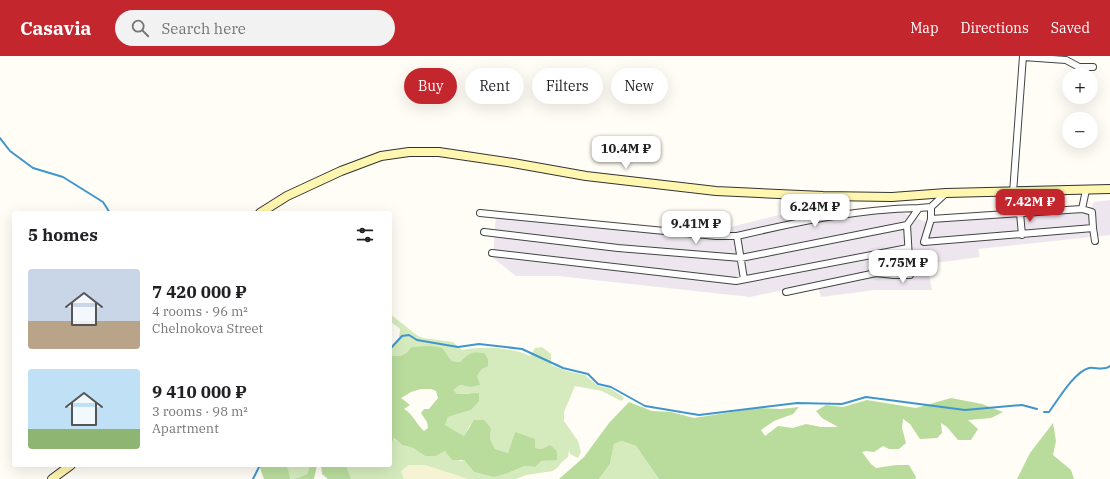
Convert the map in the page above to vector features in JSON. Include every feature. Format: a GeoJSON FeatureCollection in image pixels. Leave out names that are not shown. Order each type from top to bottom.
{"type":"FeatureCollection","features":[{"type":"Feature","properties":{"kind":"main road"},"geometry":{"type":"LineString","coordinates":[[263,211],[286,196],[336,174],[381,156],[409,152],[439,152],[586,176],[716,192],[892,197],[946,193],[1014,193],[1110,189]]}},
{"type":"Feature","properties":{"kind":"main road"},"geometry":{"type":"LineString","coordinates":[[52,479],[68,467]]}},
{"type":"Feature","properties":{"kind":"street"},"geometry":{"type":"LineString","coordinates":[[1014,193],[1023,56],[1066,60],[1079,68],[1092,67]]}},
{"type":"Feature","properties":{"kind":"street"},"geometry":{"type":"LineString","coordinates":[[1082,209],[1086,190]]}},
{"type":"Feature","properties":{"kind":"street"},"geometry":{"type":"LineString","coordinates":[[480,212],[716,236],[737,236],[806,220],[893,208],[931,207],[946,193]]}},
{"type":"Feature","properties":{"kind":"street"},"geometry":{"type":"LineString","coordinates":[[931,207],[931,219],[924,242],[1093,228]]}},
{"type":"Feature","properties":{"kind":"street"},"geometry":{"type":"LineString","coordinates":[[786,292],[876,273],[910,275],[907,225],[919,208]]}},
{"type":"Feature","properties":{"kind":"street"},"geometry":{"type":"LineString","coordinates":[[931,219],[1082,209],[1092,212],[1095,241]]}},
{"type":"Feature","properties":{"kind":"street"},"geometry":{"type":"LineString","coordinates":[[1020,213],[1022,235]]}},
{"type":"Feature","properties":{"kind":"street"},"geometry":{"type":"LineString","coordinates":[[484,232],[618,248],[741,258],[907,225]]}},
{"type":"Feature","properties":{"kind":"street"},"geometry":{"type":"LineString","coordinates":[[737,236],[744,279]]}},
{"type":"Feature","properties":{"kind":"street"},"geometry":{"type":"LineString","coordinates":[[492,253],[736,281],[908,248]]}},
{"type":"Feature","properties":{"kind":"shaded area"},"geometry":{"type":"Polygon","coordinates":[[[1110,200],[1110,235],[978,249],[980,257],[927,264],[932,290],[875,290],[821,297],[817,283],[750,297],[558,276],[516,276],[493,258],[496,213],[672,233],[727,228],[779,215],[897,210],[929,223],[1090,210],[1094,202],[1110,200]]]}},
{"type":"Feature","properties":{"kind":"shaded area"},"geometry":{"type":"Polygon","coordinates":[[[409,465],[425,465],[468,479],[404,479],[401,471],[409,465]]]}},
{"type":"Feature","properties":{"kind":"green space"},"geometry":{"type":"Polygon","coordinates":[[[392,316],[418,336],[453,342],[462,350],[496,348],[523,353],[530,356],[535,348],[542,347],[551,354],[551,365],[567,371],[585,375],[598,386],[609,388],[624,398],[621,401],[602,391],[575,386],[564,412],[564,421],[578,441],[581,452],[578,458],[570,454],[569,450],[568,457],[553,471],[526,475],[516,479],[468,479],[425,465],[409,465],[401,471],[404,479],[351,479],[347,467],[392,467],[393,438],[402,445],[413,448],[425,456],[436,456],[445,451],[460,461],[464,460],[474,472],[482,474],[508,473],[525,466],[535,467],[542,461],[550,460],[542,449],[535,448],[515,432],[508,453],[495,449],[490,439],[491,428],[470,425],[464,436],[445,425],[448,417],[471,410],[470,393],[457,394],[452,390],[460,385],[470,387],[488,359],[485,353],[477,352],[468,354],[460,362],[452,361],[439,349],[428,347],[411,347],[402,355],[392,355],[392,345],[399,338],[400,329],[392,323],[392,316]]]}},
{"type":"Feature","properties":{"kind":"green space"},"geometry":{"type":"Polygon","coordinates":[[[430,346],[442,348],[452,361],[460,362],[468,354],[477,352],[485,353],[488,359],[488,366],[482,369],[477,376],[480,385],[470,387],[460,385],[453,390],[457,394],[479,393],[479,401],[471,410],[448,417],[445,425],[464,436],[474,420],[484,420],[491,428],[490,439],[495,449],[508,453],[515,432],[535,439],[535,448],[542,449],[550,445],[557,451],[557,460],[542,461],[535,467],[525,466],[494,477],[474,472],[464,460],[452,460],[445,451],[436,456],[425,456],[413,448],[402,445],[394,438],[392,442],[392,355],[402,355],[411,347],[430,346]],[[421,389],[411,392],[401,398],[410,405],[404,409],[424,431],[428,428],[427,422],[421,413],[424,409],[429,409],[438,398],[436,391],[431,389],[421,389]]]}},
{"type":"Feature","properties":{"kind":"green space"},"geometry":{"type":"Polygon","coordinates":[[[951,398],[982,404],[1003,412],[991,418],[968,420],[978,429],[971,440],[958,440],[947,427],[941,423],[942,433],[937,438],[920,439],[910,424],[903,419],[902,428],[906,443],[899,449],[889,449],[883,446],[874,452],[862,452],[876,468],[909,465],[916,477],[915,479],[659,479],[636,446],[622,441],[614,444],[610,464],[599,479],[559,479],[584,457],[609,423],[629,402],[652,411],[671,412],[694,418],[757,408],[781,409],[799,407],[793,414],[774,421],[761,430],[765,436],[778,426],[793,428],[806,424],[821,427],[838,427],[822,418],[816,411],[826,405],[843,407],[867,400],[916,408],[951,398]]]}},
{"type":"Feature","properties":{"kind":"green space"},"geometry":{"type":"Polygon","coordinates":[[[1053,423],[1056,441],[1053,455],[1071,470],[1074,479],[1017,479],[1030,453],[1053,423]]]}},
{"type":"Feature","properties":{"kind":"green space"},"geometry":{"type":"Polygon","coordinates":[[[622,441],[636,446],[659,479],[599,479],[610,464],[614,444],[622,441]]]}},
{"type":"Feature","properties":{"kind":"green space"},"geometry":{"type":"Polygon","coordinates":[[[260,467],[287,467],[290,479],[264,479],[260,467]]]}},
{"type":"Feature","properties":{"kind":"green space"},"geometry":{"type":"Polygon","coordinates":[[[287,467],[309,467],[307,474],[298,478],[289,479],[287,467]]]}},
{"type":"Feature","properties":{"kind":"green space"},"geometry":{"type":"Polygon","coordinates":[[[309,467],[317,467],[314,479],[290,479],[298,478],[307,474],[309,467]]]}},
{"type":"Feature","properties":{"kind":"green space"},"geometry":{"type":"Polygon","coordinates":[[[321,467],[347,467],[351,479],[328,479],[322,474],[321,467]]]}},
{"type":"Feature","properties":{"kind":"waterway"},"geometry":{"type":"LineString","coordinates":[[0,138],[10,151],[33,168],[63,177],[103,202],[109,211]]}},
{"type":"Feature","properties":{"kind":"waterway"},"geometry":{"type":"LineString","coordinates":[[392,347],[402,336],[409,335],[417,340],[458,347],[479,344],[522,349],[563,368],[588,374],[598,384],[611,387],[645,406],[699,415],[797,403],[842,404],[866,397],[965,410],[1022,405],[1037,409]]}},
{"type":"Feature","properties":{"kind":"waterway"},"geometry":{"type":"LineString","coordinates":[[1044,412],[1049,412],[1067,387],[1083,371],[1089,368],[1103,369],[1110,366]]}},
{"type":"Feature","properties":{"kind":"waterway"},"geometry":{"type":"LineString","coordinates":[[253,479],[259,467]]}}]}
